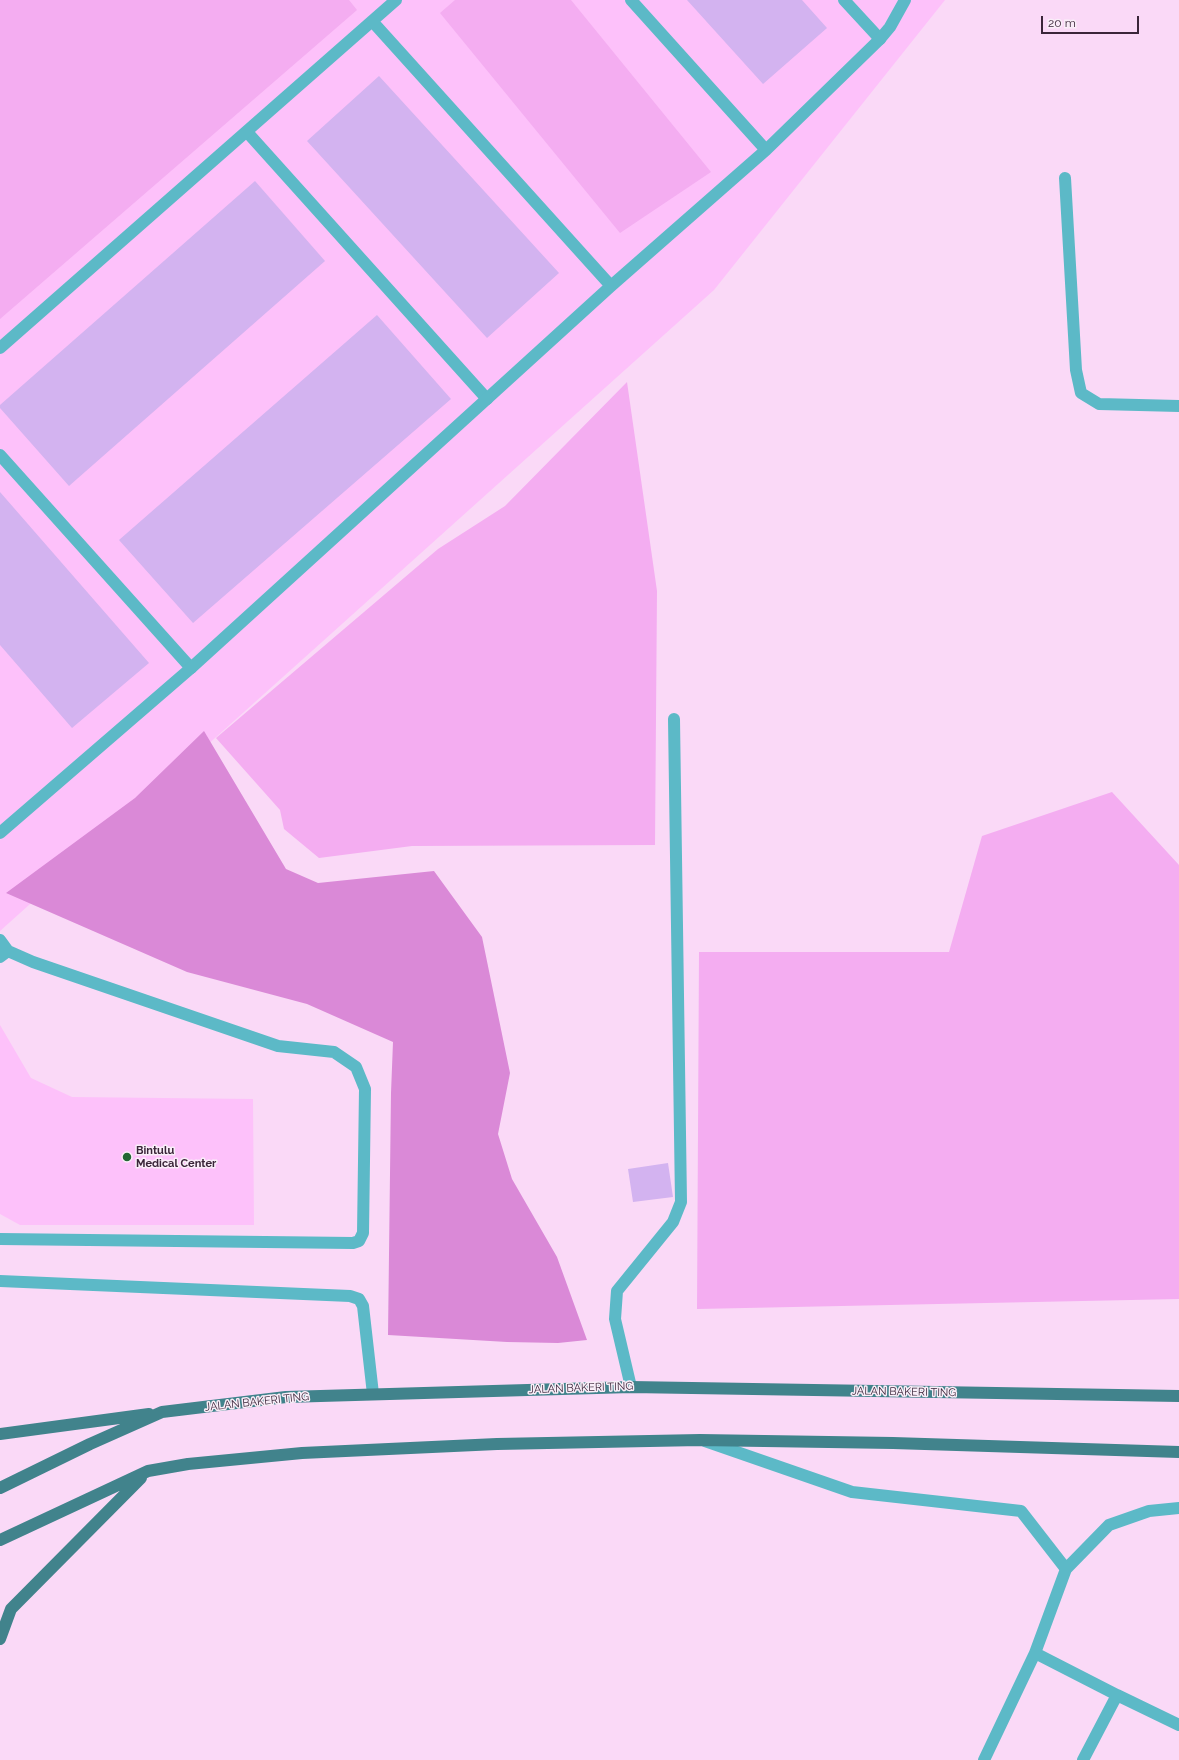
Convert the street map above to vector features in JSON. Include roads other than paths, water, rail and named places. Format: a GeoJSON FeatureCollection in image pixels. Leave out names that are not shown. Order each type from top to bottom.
{"type":"FeatureCollection","features":[{"type":"Feature","properties":{"kind":"main road","name":"JALAN BAKERI TING"},"geometry":{"type":"LineString","coordinates":[[0,1488],[90,1444],[162,1412],[286,1397],[631,1387],[1179,1396]]}},
{"type":"Feature","properties":{"kind":"main road"},"geometry":{"type":"LineString","coordinates":[[0,1434],[162,1412]]}},
{"type":"Feature","properties":{"kind":"main road"},"geometry":{"type":"LineString","coordinates":[[0,1540],[148,1471],[188,1464],[302,1453],[497,1444],[700,1440],[893,1443],[1179,1452]]}},
{"type":"Feature","properties":{"kind":"main road"},"geometry":{"type":"LineString","coordinates":[[0,1639],[11,1609],[148,1471]]}},
{"type":"Feature","properties":{"kind":"street"},"geometry":{"type":"LineString","coordinates":[[0,348],[396,0]]}},
{"type":"Feature","properties":{"kind":"street"},"geometry":{"type":"LineString","coordinates":[[631,0],[766,150]]}},
{"type":"Feature","properties":{"kind":"street"},"geometry":{"type":"LineString","coordinates":[[844,0],[880,39]]}},
{"type":"Feature","properties":{"kind":"street"},"geometry":{"type":"LineString","coordinates":[[0,831],[191,668],[611,286],[766,150],[880,39],[890,27],[905,0]]}},
{"type":"Feature","properties":{"kind":"street"},"geometry":{"type":"LineString","coordinates":[[372,21],[611,286]]}},
{"type":"Feature","properties":{"kind":"street"},"geometry":{"type":"LineString","coordinates":[[246,132],[487,399]]}},
{"type":"Feature","properties":{"kind":"street"},"geometry":{"type":"LineString","coordinates":[[1065,178],[1076,370],[1081,393],[1099,404],[1179,406]]}},
{"type":"Feature","properties":{"kind":"street"},"geometry":{"type":"LineString","coordinates":[[0,455],[191,668]]}},
{"type":"Feature","properties":{"kind":"street"},"geometry":{"type":"LineString","coordinates":[[631,1387],[615,1319],[617,1291],[673,1222],[681,1202],[674,719]]}},
{"type":"Feature","properties":{"kind":"street"},"geometry":{"type":"LineString","coordinates":[[0,940],[4,954],[40,964],[278,1046],[334,1052],[356,1066],[365,1089],[363,1233],[359,1241],[353,1243],[280,1243],[0,1239]]}},
{"type":"Feature","properties":{"kind":"street"},"geometry":{"type":"LineString","coordinates":[[0,1281],[350,1296],[359,1299],[363,1306],[373,1394]]}},
{"type":"Feature","properties":{"kind":"street"},"geometry":{"type":"LineString","coordinates":[[700,1440],[852,1492],[1020,1511],[1066,1569]]}},
{"type":"Feature","properties":{"kind":"street"},"geometry":{"type":"LineString","coordinates":[[984,1760],[1035,1653],[1066,1569],[1109,1524],[1149,1511],[1179,1508]]}},
{"type":"Feature","properties":{"kind":"street"},"geometry":{"type":"LineString","coordinates":[[1035,1653],[1179,1725]]}},
{"type":"Feature","properties":{"kind":"street"},"geometry":{"type":"LineString","coordinates":[[1083,1760],[1117,1695]]}},
{"type":"Feature","properties":{"kind":"place","name":"Bintulu Medical Center"},"geometry":{"type":"Point","coordinates":[127,1157]}}]}
